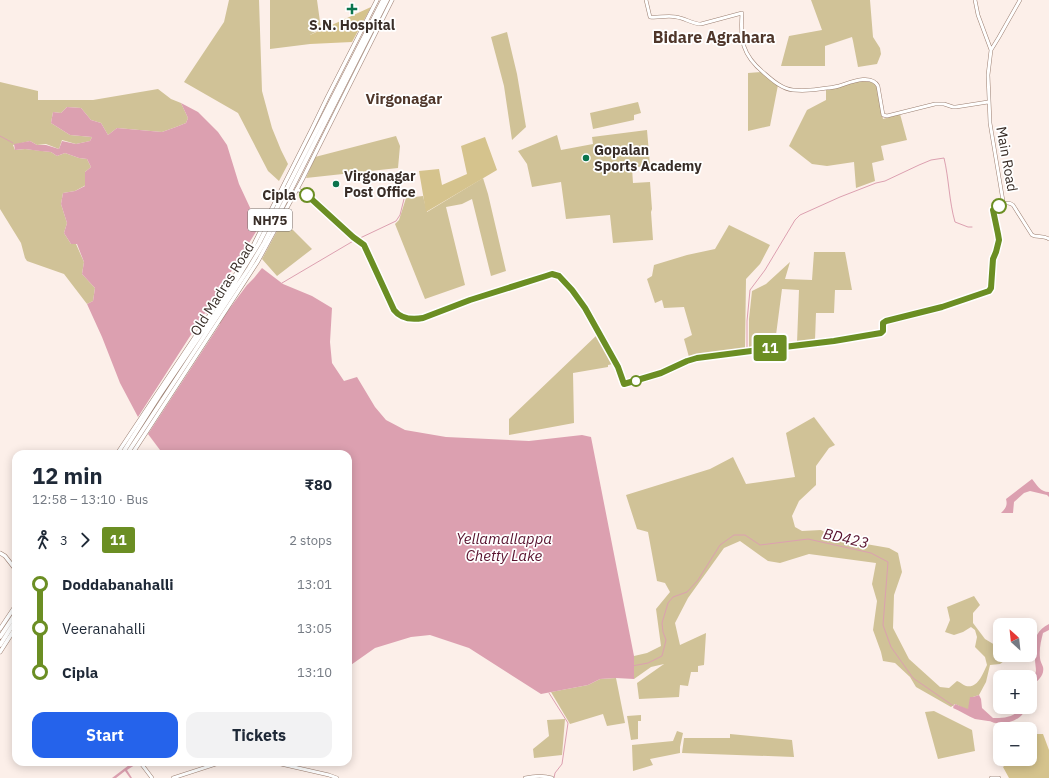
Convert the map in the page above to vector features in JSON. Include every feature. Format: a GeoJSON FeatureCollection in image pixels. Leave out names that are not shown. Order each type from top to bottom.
{"type":"FeatureCollection","features":[{"type":"Feature","properties":{"kind":"highway","name":"NH75"},"geometry":{"type":"LineString","coordinates":[[342,85],[383,0]]}},
{"type":"Feature","properties":{"kind":"highway","name":"NH75"},"geometry":{"type":"LineString","coordinates":[[314,130],[342,85],[387,0]]}},
{"type":"Feature","properties":{"kind":"highway","name":"Old Madras Road"},"geometry":{"type":"LineString","coordinates":[[221,307],[250,268],[264,243],[342,85]]}},
{"type":"Feature","properties":{"kind":"highway","name":"Old Madras Road"},"geometry":{"type":"LineString","coordinates":[[125,450],[157,412],[259,243],[314,130]]}},
{"type":"Feature","properties":{"kind":"highway","name":"Old Madras Road"},"geometry":{"type":"LineString","coordinates":[[129,450],[159,396],[212,321]]}},
{"type":"Feature","properties":{"kind":"highway"},"geometry":{"type":"LineString","coordinates":[[0,637],[12,619]]}},
{"type":"Feature","properties":{"kind":"highway"},"geometry":{"type":"LineString","coordinates":[[0,645],[12,626]]}},
{"type":"Feature","properties":{"kind":"main road"},"geometry":{"type":"LineString","coordinates":[[314,130],[327,98],[377,0]]}},
{"type":"Feature","properties":{"kind":"main road"},"geometry":{"type":"LineString","coordinates":[[120,450],[221,307],[258,261],[297,189],[392,0]]}},
{"type":"Feature","properties":{"kind":"main road"},"geometry":{"type":"LineString","coordinates":[[134,450],[157,412]]}},
{"type":"Feature","properties":{"kind":"main road"},"geometry":{"type":"LineString","coordinates":[[0,553],[6,556],[12,564]]}},
{"type":"Feature","properties":{"kind":"main road"},"geometry":{"type":"LineString","coordinates":[[0,629],[12,611]]}},
{"type":"Feature","properties":{"kind":"main road"},"geometry":{"type":"LineString","coordinates":[[0,652],[12,633]]}},
{"type":"Feature","properties":{"kind":"street"},"geometry":{"type":"LineString","coordinates":[[646,0],[650,17],[676,16],[698,24],[742,13],[741,36],[746,52],[754,66],[772,80],[788,89],[809,90],[838,86],[857,80],[874,81],[878,86],[883,115],[887,116],[935,104],[944,104],[956,107],[988,102]]}},
{"type":"Feature","properties":{"kind":"street"},"geometry":{"type":"LineString","coordinates":[[974,0],[991,50]]}},
{"type":"Feature","properties":{"kind":"street","name":"Main Road"},"geometry":{"type":"LineString","coordinates":[[297,189],[307,195],[353,237],[364,245],[394,310],[399,315],[404,317],[416,319],[423,318],[470,300],[552,274],[559,276],[572,290],[589,314],[618,367],[624,384],[661,373],[697,358],[834,341],[881,333],[883,331],[883,323],[886,321],[942,307],[989,291],[991,288],[993,259],[999,240],[993,210],[1002,204],[1003,200],[991,134],[988,102],[988,75],[991,50],[1020,0]]}},
{"type":"Feature","properties":{"kind":"street"},"geometry":{"type":"LineString","coordinates":[[1002,204],[1007,203],[1013,205],[1034,237],[1046,236],[1049,238]]}},
{"type":"Feature","properties":{"kind":"street"},"geometry":{"type":"LineString","coordinates":[[143,766],[152,778]]}},
{"type":"Feature","properties":{"kind":"street"},"geometry":{"type":"LineString","coordinates":[[173,778],[210,766]]}},
{"type":"Feature","properties":{"kind":"street"},"geometry":{"type":"LineString","coordinates":[[290,766],[337,778]]}},
{"type":"Feature","properties":{"kind":"street"},"geometry":{"type":"LineString","coordinates":[[525,778],[534,776],[546,776],[552,778]]}},
{"type":"Feature","properties":{"kind":"street"},"geometry":{"type":"LineString","coordinates":[[991,778],[999,778]]}},
{"type":"Feature","properties":{"kind":"shaded area"},"geometry":{"type":"Polygon","coordinates":[[[229,0],[259,0],[262,91],[272,128],[288,164],[279,181],[268,171],[238,113],[184,82],[224,22],[229,0]]]}},
{"type":"Feature","properties":{"kind":"shaded area"},"geometry":{"type":"Polygon","coordinates":[[[270,0],[317,0],[321,29],[310,35],[310,44],[270,49],[270,0]]]}},
{"type":"Feature","properties":{"kind":"shaded area"},"geometry":{"type":"Polygon","coordinates":[[[811,0],[870,0],[873,37],[880,48],[881,54],[877,64],[858,67],[852,37],[825,46],[825,66],[781,66],[789,36],[822,30],[811,0]]]}},
{"type":"Feature","properties":{"kind":"shaded area"},"geometry":{"type":"Polygon","coordinates":[[[371,7],[352,42],[310,44],[310,35],[371,7]]]}},
{"type":"Feature","properties":{"kind":"shaded area"},"geometry":{"type":"Polygon","coordinates":[[[507,32],[517,74],[526,127],[512,140],[504,86],[491,37],[507,32]]]}},
{"type":"Feature","properties":{"kind":"shaded area"},"geometry":{"type":"Polygon","coordinates":[[[761,72],[778,85],[770,126],[748,131],[748,73],[761,72]]]}},
{"type":"Feature","properties":{"kind":"shaded area"},"geometry":{"type":"Polygon","coordinates":[[[859,81],[873,82],[877,84],[883,119],[900,114],[907,140],[881,146],[884,160],[872,163],[875,181],[856,188],[854,162],[827,166],[812,164],[789,146],[807,110],[826,100],[826,90],[859,81]]]}},
{"type":"Feature","properties":{"kind":"shaded area"},"geometry":{"type":"Polygon","coordinates":[[[0,82],[38,91],[38,100],[93,100],[158,89],[171,99],[181,103],[188,118],[186,123],[162,132],[117,128],[108,135],[101,123],[91,120],[81,108],[67,107],[61,113],[53,112],[51,123],[70,135],[92,137],[90,141],[76,144],[62,140],[59,149],[46,144],[37,145],[30,141],[13,145],[15,150],[25,149],[51,152],[57,156],[65,153],[87,159],[91,167],[85,172],[86,185],[75,191],[63,193],[61,204],[67,223],[64,233],[71,244],[76,244],[84,262],[82,274],[95,288],[93,301],[87,304],[64,274],[27,261],[21,243],[0,209],[0,82]]]}},
{"type":"Feature","properties":{"kind":"shaded area"},"geometry":{"type":"Polygon","coordinates":[[[638,102],[641,113],[634,115],[634,120],[593,129],[590,113],[638,102]]]}},
{"type":"Feature","properties":{"kind":"shaded area"},"geometry":{"type":"Polygon","coordinates":[[[647,130],[650,165],[632,168],[633,183],[650,182],[653,240],[613,243],[610,215],[566,219],[561,182],[532,187],[527,164],[518,151],[557,135],[561,150],[593,144],[592,137],[647,130]]]}},
{"type":"Feature","properties":{"kind":"shaded area"},"geometry":{"type":"Polygon","coordinates":[[[396,136],[400,146],[398,168],[306,178],[315,157],[396,136]]]}},
{"type":"Feature","properties":{"kind":"shaded area"},"geometry":{"type":"Polygon","coordinates":[[[485,137],[497,170],[426,212],[419,171],[439,169],[442,185],[467,174],[461,146],[485,137]]]}},
{"type":"Feature","properties":{"kind":"shaded area"},"geometry":{"type":"Polygon","coordinates":[[[483,178],[506,271],[491,276],[472,199],[462,204],[446,207],[465,285],[425,299],[395,224],[399,220],[406,198],[423,196],[427,212],[483,178]]]}},
{"type":"Feature","properties":{"kind":"shaded area"},"geometry":{"type":"Polygon","coordinates":[[[283,220],[312,249],[277,276],[262,259],[283,220]]]}},
{"type":"Feature","properties":{"kind":"shaded area"},"geometry":{"type":"Polygon","coordinates":[[[729,225],[770,245],[760,264],[746,279],[745,348],[689,357],[684,339],[692,335],[684,307],[664,308],[662,300],[655,303],[647,279],[652,276],[654,265],[687,255],[715,249],[729,225]]]}},
{"type":"Feature","properties":{"kind":"shaded area"},"geometry":{"type":"Polygon","coordinates":[[[814,252],[845,252],[852,290],[835,290],[834,313],[816,313],[815,340],[797,343],[799,290],[782,289],[776,335],[777,344],[749,347],[749,319],[752,291],[766,284],[790,262],[785,279],[812,280],[814,252]]]}},
{"type":"Feature","properties":{"kind":"shaded area"},"geometry":{"type":"Polygon","coordinates":[[[598,334],[613,364],[608,365],[608,367],[573,373],[574,423],[509,435],[509,419],[598,334]]]}},
{"type":"Feature","properties":{"kind":"shaded area"},"geometry":{"type":"Polygon","coordinates":[[[814,417],[835,445],[829,448],[816,466],[816,485],[799,501],[792,516],[795,527],[802,531],[821,530],[837,539],[889,548],[898,553],[902,572],[894,595],[893,628],[909,659],[940,687],[949,688],[957,681],[966,686],[974,685],[982,676],[987,665],[985,657],[975,647],[977,637],[975,630],[971,627],[954,635],[945,632],[950,620],[947,607],[974,596],[980,605],[973,613],[973,623],[985,639],[993,644],[993,662],[1003,662],[1000,664],[990,665],[986,682],[979,695],[973,697],[968,710],[955,704],[951,707],[916,687],[910,677],[895,663],[883,661],[873,630],[877,601],[872,584],[876,563],[809,554],[780,563],[768,561],[740,541],[724,548],[688,598],[675,623],[680,645],[706,633],[704,665],[698,666],[698,672],[691,672],[688,686],[680,685],[679,697],[639,699],[637,683],[664,664],[651,667],[634,679],[634,656],[647,653],[661,646],[656,609],[670,592],[665,583],[657,581],[648,532],[637,529],[626,495],[710,469],[733,457],[746,484],[795,477],[786,433],[814,417]]]}},
{"type":"Feature","properties":{"kind":"shaded area"},"geometry":{"type":"Polygon","coordinates":[[[616,678],[625,723],[607,726],[603,714],[570,724],[551,692],[588,685],[600,679],[616,678]]]}},
{"type":"Feature","properties":{"kind":"shaded area"},"geometry":{"type":"Polygon","coordinates":[[[934,711],[972,730],[975,751],[938,759],[925,712],[934,711]]]}},
{"type":"Feature","properties":{"kind":"shaded area"},"geometry":{"type":"Polygon","coordinates":[[[641,715],[641,721],[638,721],[638,739],[631,740],[627,716],[641,715]]]}},
{"type":"Feature","properties":{"kind":"shaded area"},"geometry":{"type":"Polygon","coordinates":[[[565,719],[562,755],[534,758],[533,749],[549,736],[547,720],[565,719]]]}},
{"type":"Feature","properties":{"kind":"shaded area"},"geometry":{"type":"Polygon","coordinates":[[[677,731],[683,733],[680,753],[650,759],[653,765],[633,771],[632,745],[673,741],[677,731]]]}},
{"type":"Feature","properties":{"kind":"shaded area"},"geometry":{"type":"Polygon","coordinates":[[[730,734],[792,740],[794,757],[682,753],[684,738],[730,738],[730,734]]]}},
{"type":"Feature","properties":{"kind":"shaded area"},"geometry":{"type":"Polygon","coordinates":[[[1037,734],[1043,734],[1049,750],[1049,778],[1009,778],[1003,767],[1037,766],[1037,734]]]}},
{"type":"Feature","properties":{"kind":"water","name":"Yellamallappa Chetty Lake"},"geometry":{"type":"Polygon","coordinates":[[[181,103],[198,112],[218,132],[227,145],[239,184],[259,227],[216,296],[213,304],[227,312],[262,268],[283,284],[312,296],[332,308],[330,342],[332,363],[344,381],[357,377],[375,407],[386,420],[405,430],[446,437],[529,441],[582,435],[591,437],[634,656],[634,679],[600,679],[588,685],[541,694],[469,648],[430,635],[411,637],[375,648],[352,664],[352,450],[160,450],[148,434],[220,324],[205,313],[138,417],[120,383],[87,304],[93,301],[95,288],[82,274],[84,262],[77,244],[71,244],[64,233],[67,223],[61,204],[63,193],[75,191],[85,186],[85,172],[91,167],[87,159],[65,153],[57,156],[51,152],[25,149],[15,150],[14,144],[30,141],[37,145],[46,145],[59,149],[62,141],[76,144],[90,141],[92,137],[70,135],[51,123],[53,112],[61,113],[67,107],[81,108],[91,120],[101,123],[108,135],[117,128],[162,132],[186,123],[188,118],[181,103]]]}},
{"type":"Feature","properties":{"kind":"water"},"geometry":{"type":"Polygon","coordinates":[[[1032,479],[1037,486],[1046,492],[1049,492],[1049,497],[1047,495],[1030,491],[1024,493],[1014,502],[1013,513],[1001,513],[1005,509],[1006,499],[1032,479]]]}},
{"type":"Feature","properties":{"kind":"water"},"geometry":{"type":"Polygon","coordinates":[[[1049,624],[1049,630],[1043,633],[1040,645],[1040,659],[1043,667],[1043,673],[1037,681],[1035,662],[1037,662],[1037,634],[1049,624]]]}},
{"type":"Feature","properties":{"kind":"water"},"geometry":{"type":"Polygon","coordinates":[[[979,695],[982,708],[993,718],[1002,718],[1014,714],[1022,714],[1010,722],[993,722],[975,719],[953,708],[955,704],[968,709],[970,697],[979,695]]]}},
{"type":"Feature","properties":{"kind":"water"},"geometry":{"type":"Polygon","coordinates":[[[128,766],[133,766],[127,770],[132,778],[130,778],[125,771],[116,778],[112,778],[128,766]]]}},
{"type":"Feature","properties":{"kind":"waterway"},"geometry":{"type":"LineString","coordinates":[[0,136],[13,143]]}},
{"type":"Feature","properties":{"kind":"waterway"},"geometry":{"type":"LineString","coordinates":[[747,348],[747,321],[750,290],[765,270],[795,220],[800,215],[840,197],[885,181],[931,160],[944,158],[951,206],[955,222],[972,227]]}},
{"type":"Feature","properties":{"kind":"waterway"},"geometry":{"type":"LineString","coordinates":[[358,239],[396,221],[400,215],[404,199]]}},
{"type":"Feature","properties":{"kind":"waterway"},"geometry":{"type":"LineString","coordinates":[[282,283],[355,240]]}},
{"type":"Feature","properties":{"kind":"waterway","name":"BD423"},"geometry":{"type":"LineString","coordinates":[[632,666],[648,663],[662,656],[666,640],[662,623],[668,603],[673,597],[687,592],[698,580],[720,545],[734,535],[745,535],[760,545],[808,539],[871,553],[888,562],[883,625],[891,647],[913,678],[955,707]]}},
{"type":"Feature","properties":{"kind":"waterway"},"geometry":{"type":"LineString","coordinates":[[549,693],[568,723],[562,764],[555,773],[554,778]]}},
{"type":"Feature","properties":{"kind":"bus line","name":"11"},"geometry":{"type":"LineString","coordinates":[[307,195],[353,237],[362,242],[395,313],[410,319],[423,318],[470,300],[552,274],[559,276],[572,290],[585,308],[618,367],[624,384],[661,373],[697,358],[834,341],[881,333],[883,331],[883,323],[886,321],[942,307],[989,291],[991,288],[992,264],[999,240],[993,210],[999,206]]}},
{"type":"Feature","properties":{"kind":"place","name":"S.N. Hospital"},"geometry":{"type":"Point","coordinates":[352,9]}},
{"type":"Feature","properties":{"kind":"place","name":"Gopalan Sports Academy"},"geometry":{"type":"Point","coordinates":[586,158]}},
{"type":"Feature","properties":{"kind":"place","name":"Virgonagar Post Office"},"geometry":{"type":"Point","coordinates":[336,184]}},
{"type":"Feature","properties":{"kind":"place","name":"Cipla"},"geometry":{"type":"Point","coordinates":[307,195]}},
{"type":"Feature","properties":{"kind":"district","name":"Bidare Agrahara"},"geometry":{"type":"Point","coordinates":[714,37]}},
{"type":"Feature","properties":{"kind":"district","name":"Virgonagar"},"geometry":{"type":"Point","coordinates":[404,98]}}]}
